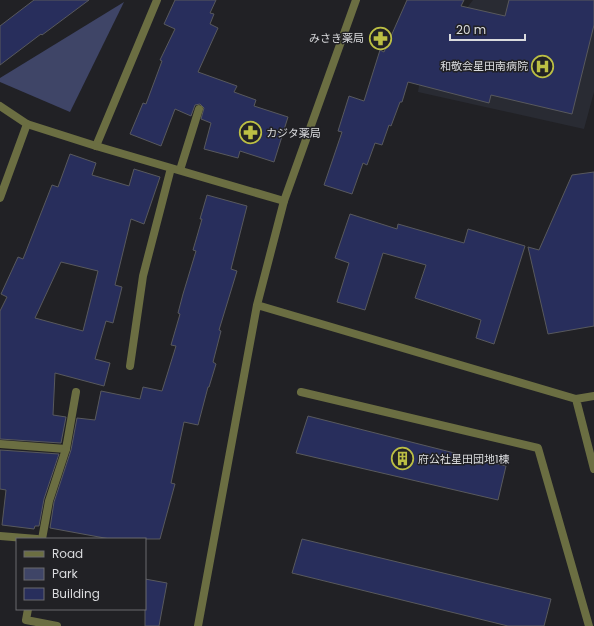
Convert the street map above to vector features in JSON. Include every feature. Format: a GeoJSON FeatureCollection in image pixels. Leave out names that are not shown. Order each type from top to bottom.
{"type":"FeatureCollection","features":[{"type":"Feature","properties":{"kind":"street"},"geometry":{"type":"LineString","coordinates":[[96,146],[157,0]]}},
{"type":"Feature","properties":{"kind":"street"},"geometry":{"type":"LineString","coordinates":[[198,626],[257,305],[284,201],[356,0]]}},
{"type":"Feature","properties":{"kind":"street"},"geometry":{"type":"LineString","coordinates":[[0,106],[27,124],[96,146],[284,201]]}},
{"type":"Feature","properties":{"kind":"street"},"geometry":{"type":"LineString","coordinates":[[180,170],[199,110]]}},
{"type":"Feature","properties":{"kind":"street"},"geometry":{"type":"LineString","coordinates":[[0,198],[27,124]]}},
{"type":"Feature","properties":{"kind":"street"},"geometry":{"type":"LineString","coordinates":[[130,366],[143,276],[171,168]]}},
{"type":"Feature","properties":{"kind":"street"},"geometry":{"type":"LineString","coordinates":[[257,305],[576,399],[594,396]]}},
{"type":"Feature","properties":{"kind":"street"},"geometry":{"type":"LineString","coordinates":[[42,538],[49,501],[66,449],[76,392]]}},
{"type":"Feature","properties":{"kind":"street"},"geometry":{"type":"LineString","coordinates":[[301,392],[538,448],[589,626]]}},
{"type":"Feature","properties":{"kind":"street"},"geometry":{"type":"LineString","coordinates":[[576,399],[594,469]]}},
{"type":"Feature","properties":{"kind":"street"},"geometry":{"type":"LineString","coordinates":[[0,444],[66,449]]}},
{"type":"Feature","properties":{"kind":"street"},"geometry":{"type":"LineString","coordinates":[[0,536],[25,538]]}},
{"type":"Feature","properties":{"kind":"street"},"geometry":{"type":"LineString","coordinates":[[28,610],[26,620],[57,626]]}},
{"type":"Feature","properties":{"kind":"shaded area"},"geometry":{"type":"Polygon","coordinates":[[[473,0],[594,0],[594,92],[584,129],[418,92],[422,66],[473,0]]]}},
{"type":"Feature","properties":{"kind":"green space"},"geometry":{"type":"Polygon","coordinates":[[[124,2],[70,112],[0,82],[0,78],[124,2]]]}},
{"type":"Feature","properties":{"kind":"building"},"geometry":{"type":"Polygon","coordinates":[[[34,0],[89,0],[0,65],[0,26],[34,0]]]}},
{"type":"Feature","properties":{"kind":"building"},"geometry":{"type":"Polygon","coordinates":[[[175,0],[216,0],[210,13],[214,14],[210,24],[218,28],[198,72],[237,86],[234,92],[256,100],[254,106],[288,117],[274,162],[240,151],[238,158],[204,149],[211,123],[201,119],[204,108],[200,104],[195,105],[191,116],[175,109],[161,146],[130,134],[143,103],[146,104],[162,61],[160,60],[175,29],[164,24],[175,0]]]}},
{"type":"Feature","properties":{"kind":"building"},"geometry":{"type":"Polygon","coordinates":[[[407,0],[464,0],[461,6],[505,16],[509,0],[594,0],[594,25],[572,114],[491,95],[489,103],[408,82],[402,102],[400,102],[391,126],[389,125],[382,145],[375,143],[367,165],[363,163],[352,194],[324,185],[342,132],[338,131],[349,96],[364,101],[380,50],[384,52],[407,0]]]}},
{"type":"Feature","properties":{"kind":"building"},"geometry":{"type":"Polygon","coordinates":[[[70,154],[96,163],[92,175],[129,186],[134,169],[160,177],[144,224],[131,219],[115,285],[122,287],[113,323],[106,321],[95,359],[110,363],[104,386],[55,373],[53,415],[66,417],[61,443],[0,439],[0,311],[7,297],[1,294],[18,257],[23,259],[52,185],[58,187],[70,154]],[[61,262],[35,318],[83,331],[98,271],[61,262]]]}},
{"type":"Feature","properties":{"kind":"building"},"geometry":{"type":"Polygon","coordinates":[[[594,172],[594,326],[548,334],[528,247],[539,250],[572,175],[594,172]]]}},
{"type":"Feature","properties":{"kind":"building"},"geometry":{"type":"Polygon","coordinates":[[[207,195],[247,206],[231,269],[237,271],[219,330],[221,331],[213,362],[216,364],[198,425],[184,422],[171,483],[175,484],[160,539],[105,538],[50,528],[54,502],[71,450],[77,418],[95,420],[101,391],[140,399],[143,387],[162,391],[176,346],[171,345],[180,314],[178,313],[183,294],[196,251],[193,250],[202,219],[200,219],[207,195]]]}},
{"type":"Feature","properties":{"kind":"building"},"geometry":{"type":"Polygon","coordinates":[[[350,214],[397,229],[398,224],[464,243],[468,229],[525,246],[494,344],[476,338],[481,320],[415,298],[426,265],[383,253],[365,310],[337,302],[349,263],[335,258],[350,214]]]}},
{"type":"Feature","properties":{"kind":"building","name":"府公社星田団地1棟"},"geometry":{"type":"Polygon","coordinates":[[[308,416],[506,466],[498,500],[296,453],[308,416]]]}},
{"type":"Feature","properties":{"kind":"building"},"geometry":{"type":"Polygon","coordinates":[[[0,450],[59,454],[44,499],[39,526],[35,526],[34,529],[2,525],[6,490],[0,489],[0,450]]]}},
{"type":"Feature","properties":{"kind":"building"},"geometry":{"type":"Polygon","coordinates":[[[302,539],[551,599],[544,626],[508,626],[292,573],[302,539]]]}},
{"type":"Feature","properties":{"kind":"building"},"geometry":{"type":"Polygon","coordinates":[[[146,579],[167,583],[159,626],[145,626],[146,579]]]}},
{"type":"Feature","properties":{"kind":"place","name":"みさき薬局"},"geometry":{"type":"Point","coordinates":[380,38]}},
{"type":"Feature","properties":{"kind":"place","name":"和敬会星田南病院"},"geometry":{"type":"Point","coordinates":[543,66]}},
{"type":"Feature","properties":{"kind":"place","name":"カジタ薬局"},"geometry":{"type":"Point","coordinates":[250,133]}},
{"type":"Feature","properties":{"kind":"place","name":"府公社星田団地1棟"},"geometry":{"type":"Point","coordinates":[402,459]}}]}
